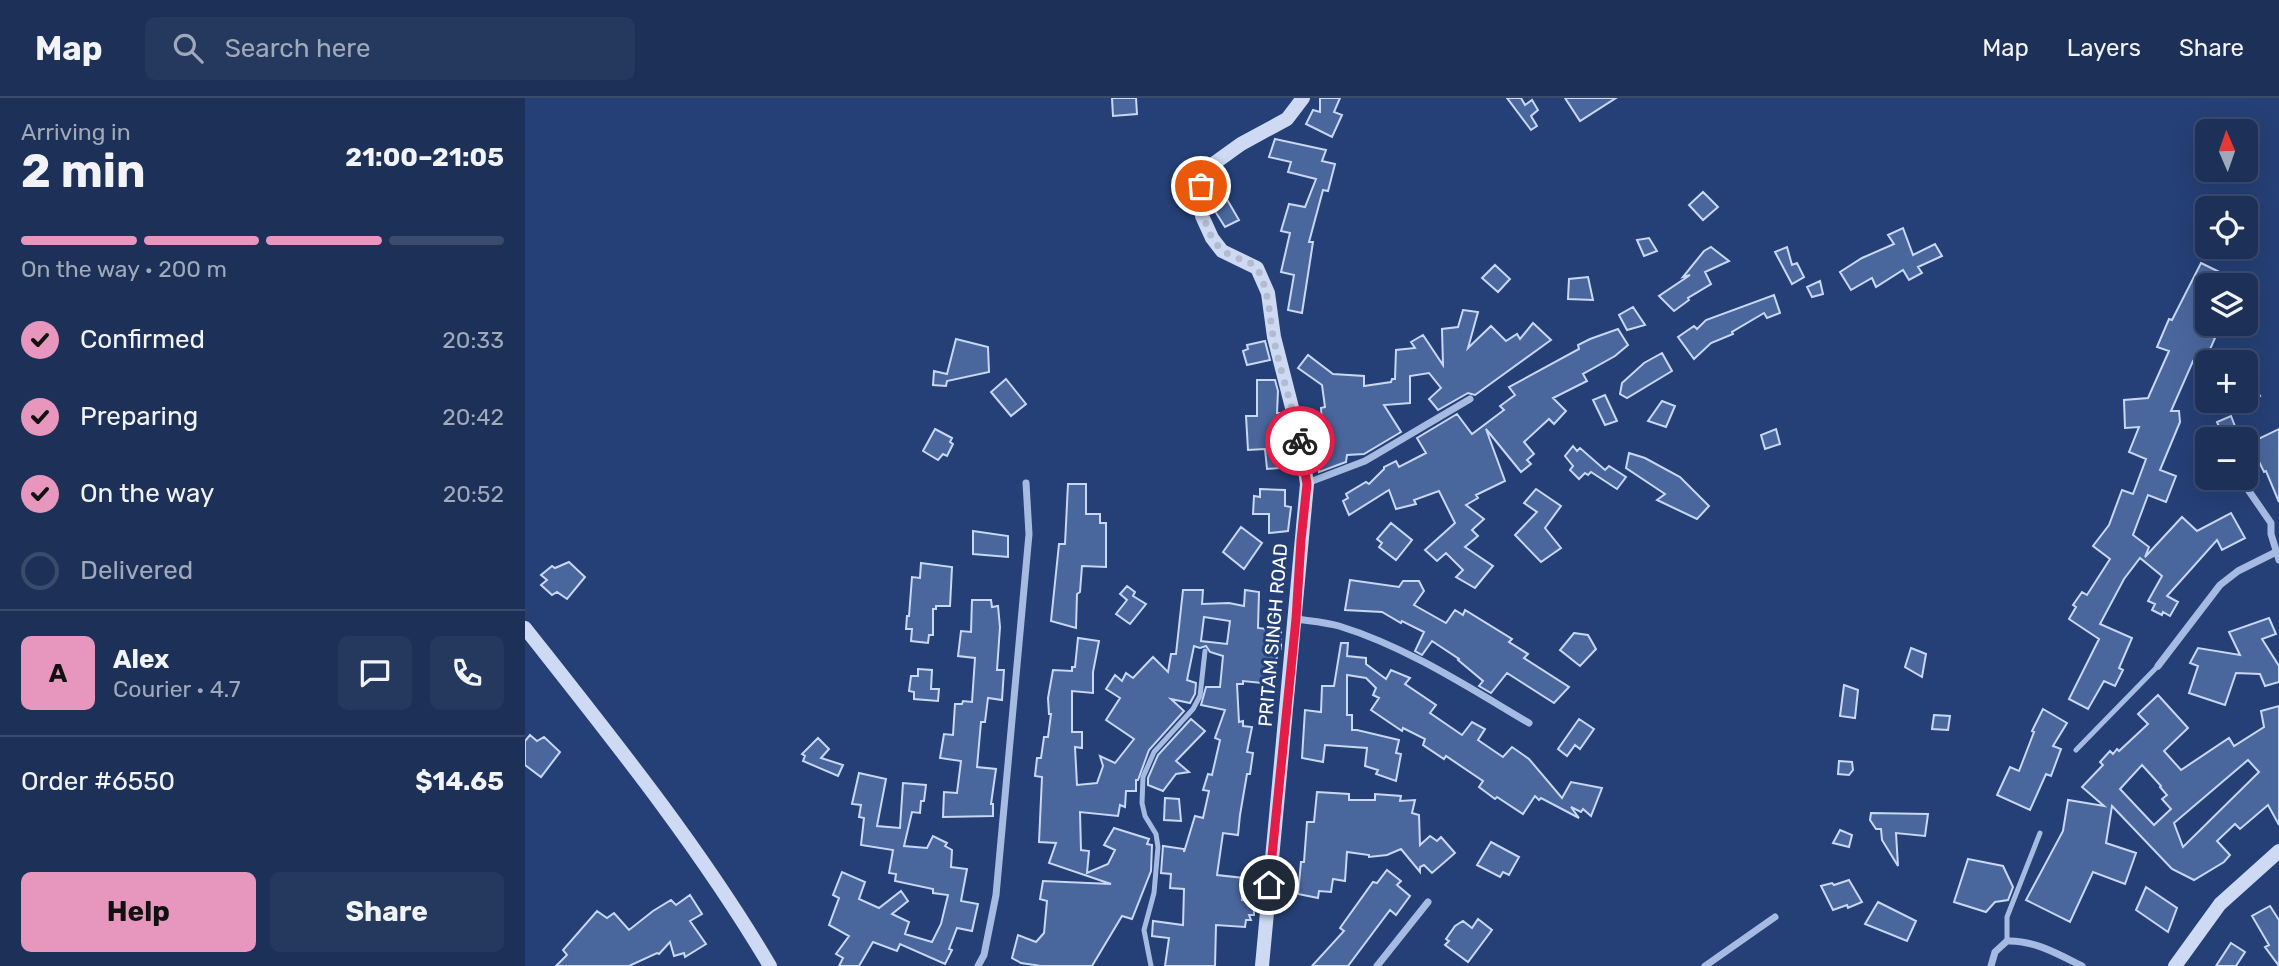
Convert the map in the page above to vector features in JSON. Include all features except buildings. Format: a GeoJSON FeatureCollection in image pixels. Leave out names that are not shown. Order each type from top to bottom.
{"type":"FeatureCollection","features":[{"type":"Feature","properties":{"kind":"street","name":"PRITAM SINGH ROAD"},"geometry":{"type":"LineString","coordinates":[[1262,966],[1307,484],[1301,443],[1274,337],[1268,293],[1257,268],[1222,251],[1212,238],[1202,216],[1201,186],[1209,167],[1241,144],[1287,120],[1303,98]]}},
{"type":"Feature","properties":{"kind":"street"},"geometry":{"type":"LineString","coordinates":[[1307,484],[1365,461],[1471,398]]}},
{"type":"Feature","properties":{"kind":"street"},"geometry":{"type":"LineString","coordinates":[[978,966],[983,955],[996,895],[1029,534],[1026,483]]}},
{"type":"Feature","properties":{"kind":"street"},"geometry":{"type":"LineString","coordinates":[[2158,666],[2220,585],[2238,571],[2277,556],[2271,523],[2248,490]]}},
{"type":"Feature","properties":{"kind":"street"},"geometry":{"type":"LineString","coordinates":[[2271,523],[2279,518]]}},
{"type":"Feature","properties":{"kind":"street"},"geometry":{"type":"LineString","coordinates":[[1296,619],[1336,625],[1376,639],[1419,660],[1529,723]]}},
{"type":"Feature","properties":{"kind":"street"},"geometry":{"type":"LineString","coordinates":[[525,628],[611,737],[737,911],[770,966]]}},
{"type":"Feature","properties":{"kind":"street"},"geometry":{"type":"LineString","coordinates":[[2175,966],[2220,904],[2279,852]]}},
{"type":"Feature","properties":{"kind":"street"},"geometry":{"type":"LineString","coordinates":[[1377,966],[1428,902]]}},
{"type":"Feature","properties":{"kind":"street"},"geometry":{"type":"LineString","coordinates":[[1705,966],[1775,917]]}},
{"type":"Feature","properties":{"kind":"street"},"geometry":{"type":"LineString","coordinates":[[1991,966],[1995,952],[2007,941],[2022,941],[2039,946],[2082,966]]}},
{"type":"Feature","properties":{"kind":"lane"},"geometry":{"type":"LineString","coordinates":[[1151,966],[1145,930],[1154,893],[1159,847],[1142,803],[1143,777],[1154,752],[1193,709],[1200,696],[1205,651]]}},
{"type":"Feature","properties":{"kind":"lane"},"geometry":{"type":"LineString","coordinates":[[2076,750],[2158,666]]}},
{"type":"Feature","properties":{"kind":"lane"},"geometry":{"type":"LineString","coordinates":[[2007,941],[2007,917],[2040,833]]}},
{"type":"Feature","properties":{"kind":"way so far"},"geometry":{"type":"LineString","coordinates":[[1201,186],[1202,216],[1212,238],[1222,251],[1257,268],[1268,293],[1274,337],[1300,441]]}},
{"type":"Feature","properties":{"kind":"route"},"geometry":{"type":"LineString","coordinates":[[1269,885],[1307,484],[1300,441]]}}]}
